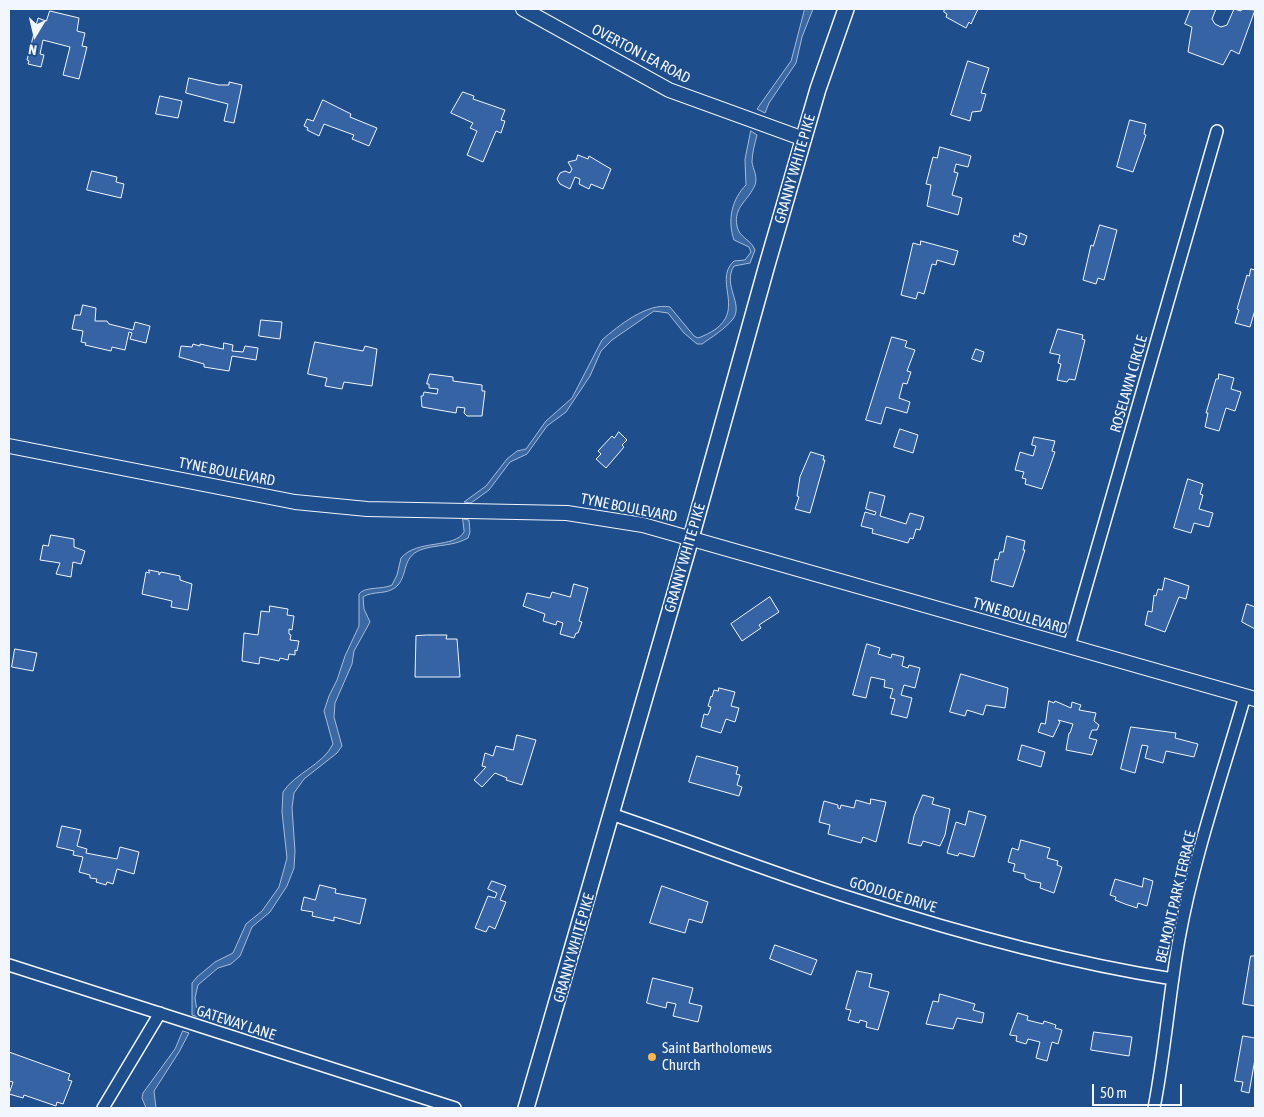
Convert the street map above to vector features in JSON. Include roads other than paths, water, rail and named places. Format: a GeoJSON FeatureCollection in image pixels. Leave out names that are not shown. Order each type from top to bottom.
{"type":"FeatureCollection","features":[{"type":"Feature","properties":{"kind":"main road","name":"GRANNY WHITE PIKE"},"geometry":{"type":"LineString","coordinates":[[526,1108],[692,538],[767,265],[804,140],[846,9]]}},
{"type":"Feature","properties":{"kind":"street","name":"OVERTON LEA ROAD"},"geometry":{"type":"LineString","coordinates":[[523,9],[669,90],[804,140]]}},
{"type":"Feature","properties":{"kind":"street","name":"ROSELAWN CIRCLE"},"geometry":{"type":"LineString","coordinates":[[1068,646],[1217,131]]}},
{"type":"Feature","properties":{"kind":"street","name":"TYNE BOULEVARD"},"geometry":{"type":"LineString","coordinates":[[9,446],[295,502],[368,509],[580,514],[643,525],[1250,697]]}},
{"type":"Feature","properties":{"kind":"street","name":"BELMONT PARK TERRACE"},"geometry":{"type":"LineString","coordinates":[[1154,1108],[1167,1033],[1179,939],[1197,860],[1250,697]]}},
{"type":"Feature","properties":{"kind":"street","name":"GOODLOE DRIVE"},"geometry":{"type":"LineString","coordinates":[[611,814],[850,898],[912,917],[1087,963],[1173,978]]}},
{"type":"Feature","properties":{"kind":"street","name":"GATEWAY LANE"},"geometry":{"type":"LineString","coordinates":[[9,965],[455,1108]]}},
{"type":"Feature","properties":{"kind":"street"},"geometry":{"type":"LineString","coordinates":[[103,1108],[160,1013]]}},
{"type":"Feature","properties":{"kind":"water"},"geometry":{"type":"Polygon","coordinates":[[[805,9],[813,9],[802,37],[796,63],[769,103],[765,113],[757,109],[791,61],[805,9]]]}},
{"type":"Feature","properties":{"kind":"water"},"geometry":{"type":"Polygon","coordinates":[[[751,131],[757,135],[752,162],[756,182],[739,209],[736,219],[738,230],[755,250],[750,263],[734,266],[731,273],[731,287],[736,307],[733,319],[710,339],[702,344],[697,344],[684,333],[668,313],[654,311],[612,340],[601,351],[590,376],[566,412],[547,426],[527,454],[510,462],[489,490],[471,503],[464,502],[486,486],[507,459],[517,451],[526,449],[546,421],[572,398],[602,340],[616,328],[634,316],[661,306],[670,307],[694,336],[698,338],[715,330],[724,320],[728,310],[726,279],[728,270],[734,261],[745,260],[751,252],[749,247],[734,240],[731,218],[734,203],[746,185],[745,160],[751,131]]]}},
{"type":"Feature","properties":{"kind":"water"},"geometry":{"type":"Polygon","coordinates":[[[463,519],[469,520],[470,532],[468,538],[456,543],[432,547],[414,553],[408,561],[398,585],[390,591],[363,597],[364,609],[370,622],[354,651],[352,664],[335,703],[334,717],[342,746],[337,753],[304,779],[294,793],[292,808],[295,851],[294,868],[287,886],[270,912],[252,927],[240,956],[231,964],[218,968],[198,985],[195,998],[198,1017],[192,1015],[192,983],[215,962],[233,953],[246,924],[262,911],[279,887],[287,858],[282,812],[283,792],[294,779],[323,758],[333,744],[324,711],[345,656],[359,626],[359,594],[365,590],[392,585],[397,575],[401,558],[408,552],[416,548],[453,541],[459,537],[464,532],[463,519]]]}},
{"type":"Feature","properties":{"kind":"water"},"geometry":{"type":"Polygon","coordinates":[[[183,1031],[189,1033],[154,1091],[156,1108],[146,1108],[142,1098],[143,1093],[175,1049],[183,1031]]]}},
{"type":"Feature","properties":{"kind":"place","name":"Saint Bartholomews Church"},"geometry":{"type":"Point","coordinates":[652,1057]}}]}
